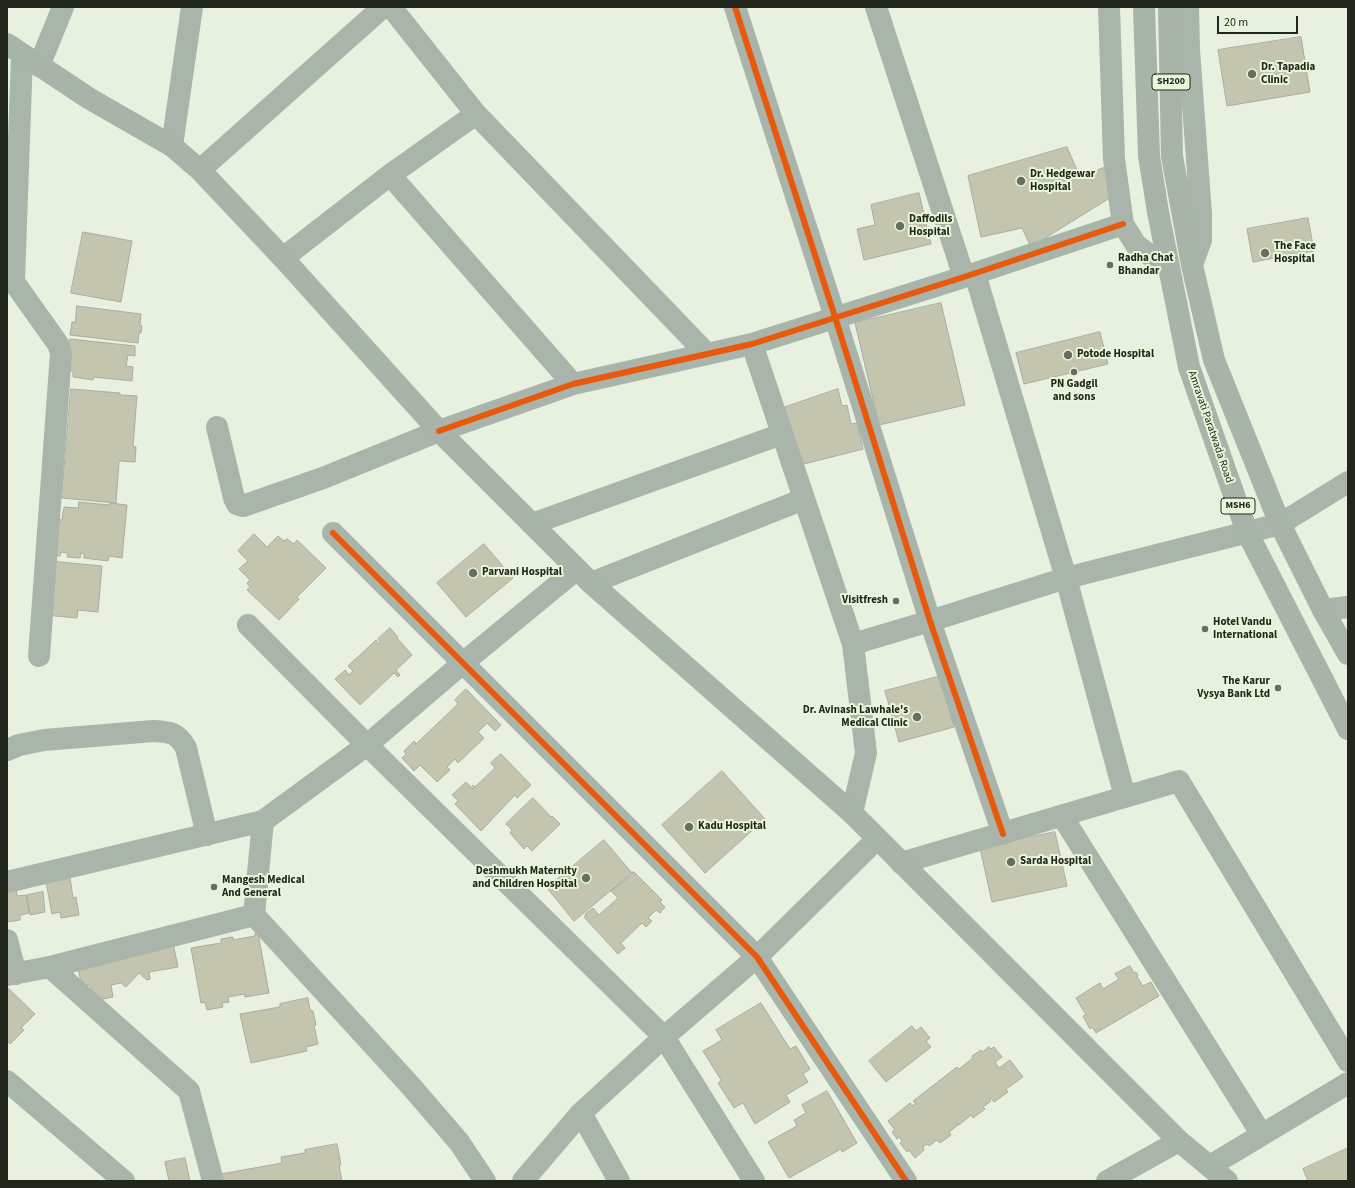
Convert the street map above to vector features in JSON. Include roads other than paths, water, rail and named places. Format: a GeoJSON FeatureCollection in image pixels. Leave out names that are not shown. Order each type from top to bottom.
{"type":"FeatureCollection","features":[{"type":"Feature","properties":{"kind":"main road","name":"MSH6"},"geometry":{"type":"LineString","coordinates":[[1144,7],[1149,156],[1169,269]]}},
{"type":"Feature","properties":{"kind":"main road","name":"SH200"},"geometry":{"type":"LineString","coordinates":[[1169,7],[1172,156]]}},
{"type":"Feature","properties":{"kind":"main road"},"geometry":{"type":"LineString","coordinates":[[23,55],[90,98],[172,146],[200,170],[283,258],[439,431],[584,576],[852,813],[1178,1141],[1227,1181]]}},
{"type":"Feature","properties":{"kind":"main road","name":"MSH6"},"geometry":{"type":"LineString","coordinates":[[1172,156],[1192,266],[1214,360],[1280,524],[1323,610],[1348,654]]}},
{"type":"Feature","properties":{"kind":"main road","name":"Amravati Paratwada Road"},"geometry":{"type":"LineString","coordinates":[[1169,269],[1189,367],[1247,532],[1348,729]]}},
{"type":"Feature","properties":{"kind":"street"},"geometry":{"type":"LineString","coordinates":[[39,656],[61,353],[58,344],[16,285],[14,274],[23,55],[63,7]]}},
{"type":"Feature","properties":{"kind":"street"},"geometry":{"type":"LineString","coordinates":[[200,170],[384,7]]}},
{"type":"Feature","properties":{"kind":"street"},"geometry":{"type":"LineString","coordinates":[[391,7],[476,114],[707,354]]}},
{"type":"Feature","properties":{"kind":"street"},"geometry":{"type":"LineString","coordinates":[[735,7],[930,621],[1003,834]]}},
{"type":"Feature","properties":{"kind":"street"},"geometry":{"type":"LineString","coordinates":[[876,7],[969,276],[1066,578],[1125,797]]}},
{"type":"Feature","properties":{"kind":"street"},"geometry":{"type":"LineString","coordinates":[[1109,7],[1114,159],[1123,224],[1136,245],[1169,269]]}},
{"type":"Feature","properties":{"kind":"street"},"geometry":{"type":"LineString","coordinates":[[1188,7],[1189,50],[1201,214],[1201,240],[1192,266]]}},
{"type":"Feature","properties":{"kind":"street"},"geometry":{"type":"LineString","coordinates":[[172,146],[195,10]]}},
{"type":"Feature","properties":{"kind":"street"},"geometry":{"type":"LineString","coordinates":[[283,258],[390,175],[476,114]]}},
{"type":"Feature","properties":{"kind":"street"},"geometry":{"type":"LineString","coordinates":[[390,175],[574,384]]}},
{"type":"Feature","properties":{"kind":"street"},"geometry":{"type":"LineString","coordinates":[[217,427],[234,498],[237,504],[243,506],[323,478],[439,431],[574,384],[752,344],[969,276],[1123,224]]}},
{"type":"Feature","properties":{"kind":"street"},"geometry":{"type":"LineString","coordinates":[[752,344],[853,644],[866,753],[852,813]]}},
{"type":"Feature","properties":{"kind":"street"},"geometry":{"type":"LineString","coordinates":[[532,524],[782,434]]}},
{"type":"Feature","properties":{"kind":"street"},"geometry":{"type":"LineString","coordinates":[[853,644],[1066,578],[1280,524],[1348,482]]}},
{"type":"Feature","properties":{"kind":"street"},"geometry":{"type":"LineString","coordinates":[[7,882],[263,822],[367,745],[463,663],[584,576],[804,499]]}},
{"type":"Feature","properties":{"kind":"street"},"geometry":{"type":"LineString","coordinates":[[333,533],[757,957],[906,1181]]}},
{"type":"Feature","properties":{"kind":"street"},"geometry":{"type":"LineString","coordinates":[[1323,610],[1348,607]]}},
{"type":"Feature","properties":{"kind":"street"},"geometry":{"type":"LineString","coordinates":[[248,625],[367,745],[664,1037],[754,1181]]}},
{"type":"Feature","properties":{"kind":"street"},"geometry":{"type":"LineString","coordinates":[[7,750],[19,745],[44,740],[153,731],[170,732],[180,738],[186,748],[208,835]]}},
{"type":"Feature","properties":{"kind":"street"},"geometry":{"type":"LineString","coordinates":[[901,863],[1179,781],[1348,1061]]}},
{"type":"Feature","properties":{"kind":"street"},"geometry":{"type":"LineString","coordinates":[[1062,816],[1262,1136]]}},
{"type":"Feature","properties":{"kind":"street"},"geometry":{"type":"LineString","coordinates":[[263,822],[254,915],[409,1084],[459,1142],[485,1181]]}},
{"type":"Feature","properties":{"kind":"street"},"geometry":{"type":"LineString","coordinates":[[523,1181],[581,1113],[664,1037],[757,957],[877,839]]}},
{"type":"Feature","properties":{"kind":"street"},"geometry":{"type":"LineString","coordinates":[[7,940],[11,974],[50,967],[254,915]]}},
{"type":"Feature","properties":{"kind":"street"},"geometry":{"type":"LineString","coordinates":[[50,967],[189,1091],[213,1181]]}},
{"type":"Feature","properties":{"kind":"street"},"geometry":{"type":"LineString","coordinates":[[7,1081],[124,1181]]}},
{"type":"Feature","properties":{"kind":"street"},"geometry":{"type":"LineString","coordinates":[[1210,1166],[1348,1083]]}},
{"type":"Feature","properties":{"kind":"street"},"geometry":{"type":"LineString","coordinates":[[581,1113],[619,1181]]}},
{"type":"Feature","properties":{"kind":"street"},"geometry":{"type":"LineString","coordinates":[[1107,1181],[1178,1141]]}},
{"type":"Feature","properties":{"kind":"place","name":"Dr. Tapadia Clinic"},"geometry":{"type":"Point","coordinates":[1252,74]}},
{"type":"Feature","properties":{"kind":"place","name":"Dr. Hedgewar Hospital"},"geometry":{"type":"Point","coordinates":[1021,181]}},
{"type":"Feature","properties":{"kind":"place","name":"Daffodils Hospital"},"geometry":{"type":"Point","coordinates":[900,226]}},
{"type":"Feature","properties":{"kind":"place","name":"The Face Hospital"},"geometry":{"type":"Point","coordinates":[1265,253]}},
{"type":"Feature","properties":{"kind":"place","name":"Radha Chat Bhandar"},"geometry":{"type":"Point","coordinates":[1110,265]}},
{"type":"Feature","properties":{"kind":"place","name":"Potode Hospital"},"geometry":{"type":"Point","coordinates":[1068,355]}},
{"type":"Feature","properties":{"kind":"place","name":"PN Gadgil and sons"},"geometry":{"type":"Point","coordinates":[1074,372]}},
{"type":"Feature","properties":{"kind":"place","name":"Parvani Hospital"},"geometry":{"type":"Point","coordinates":[473,573]}},
{"type":"Feature","properties":{"kind":"place","name":"Visitfresh"},"geometry":{"type":"Point","coordinates":[896,601]}},
{"type":"Feature","properties":{"kind":"place","name":"Hotel Vandu International"},"geometry":{"type":"Point","coordinates":[1205,629]}},
{"type":"Feature","properties":{"kind":"place","name":"The Karur Vysya Bank Ltd"},"geometry":{"type":"Point","coordinates":[1278,688]}},
{"type":"Feature","properties":{"kind":"place","name":"Dr. Avinash Lawhale's Medical Clinic"},"geometry":{"type":"Point","coordinates":[917,717]}},
{"type":"Feature","properties":{"kind":"place","name":"Kadu Hospital"},"geometry":{"type":"Point","coordinates":[689,827]}},
{"type":"Feature","properties":{"kind":"place","name":"Sarda Hospital"},"geometry":{"type":"Point","coordinates":[1011,862]}},
{"type":"Feature","properties":{"kind":"place","name":"Deshmukh Maternity and Children Hospital"},"geometry":{"type":"Point","coordinates":[586,878]}},
{"type":"Feature","properties":{"kind":"place","name":"Mangesh Medical And General"},"geometry":{"type":"Point","coordinates":[214,887]}}]}
